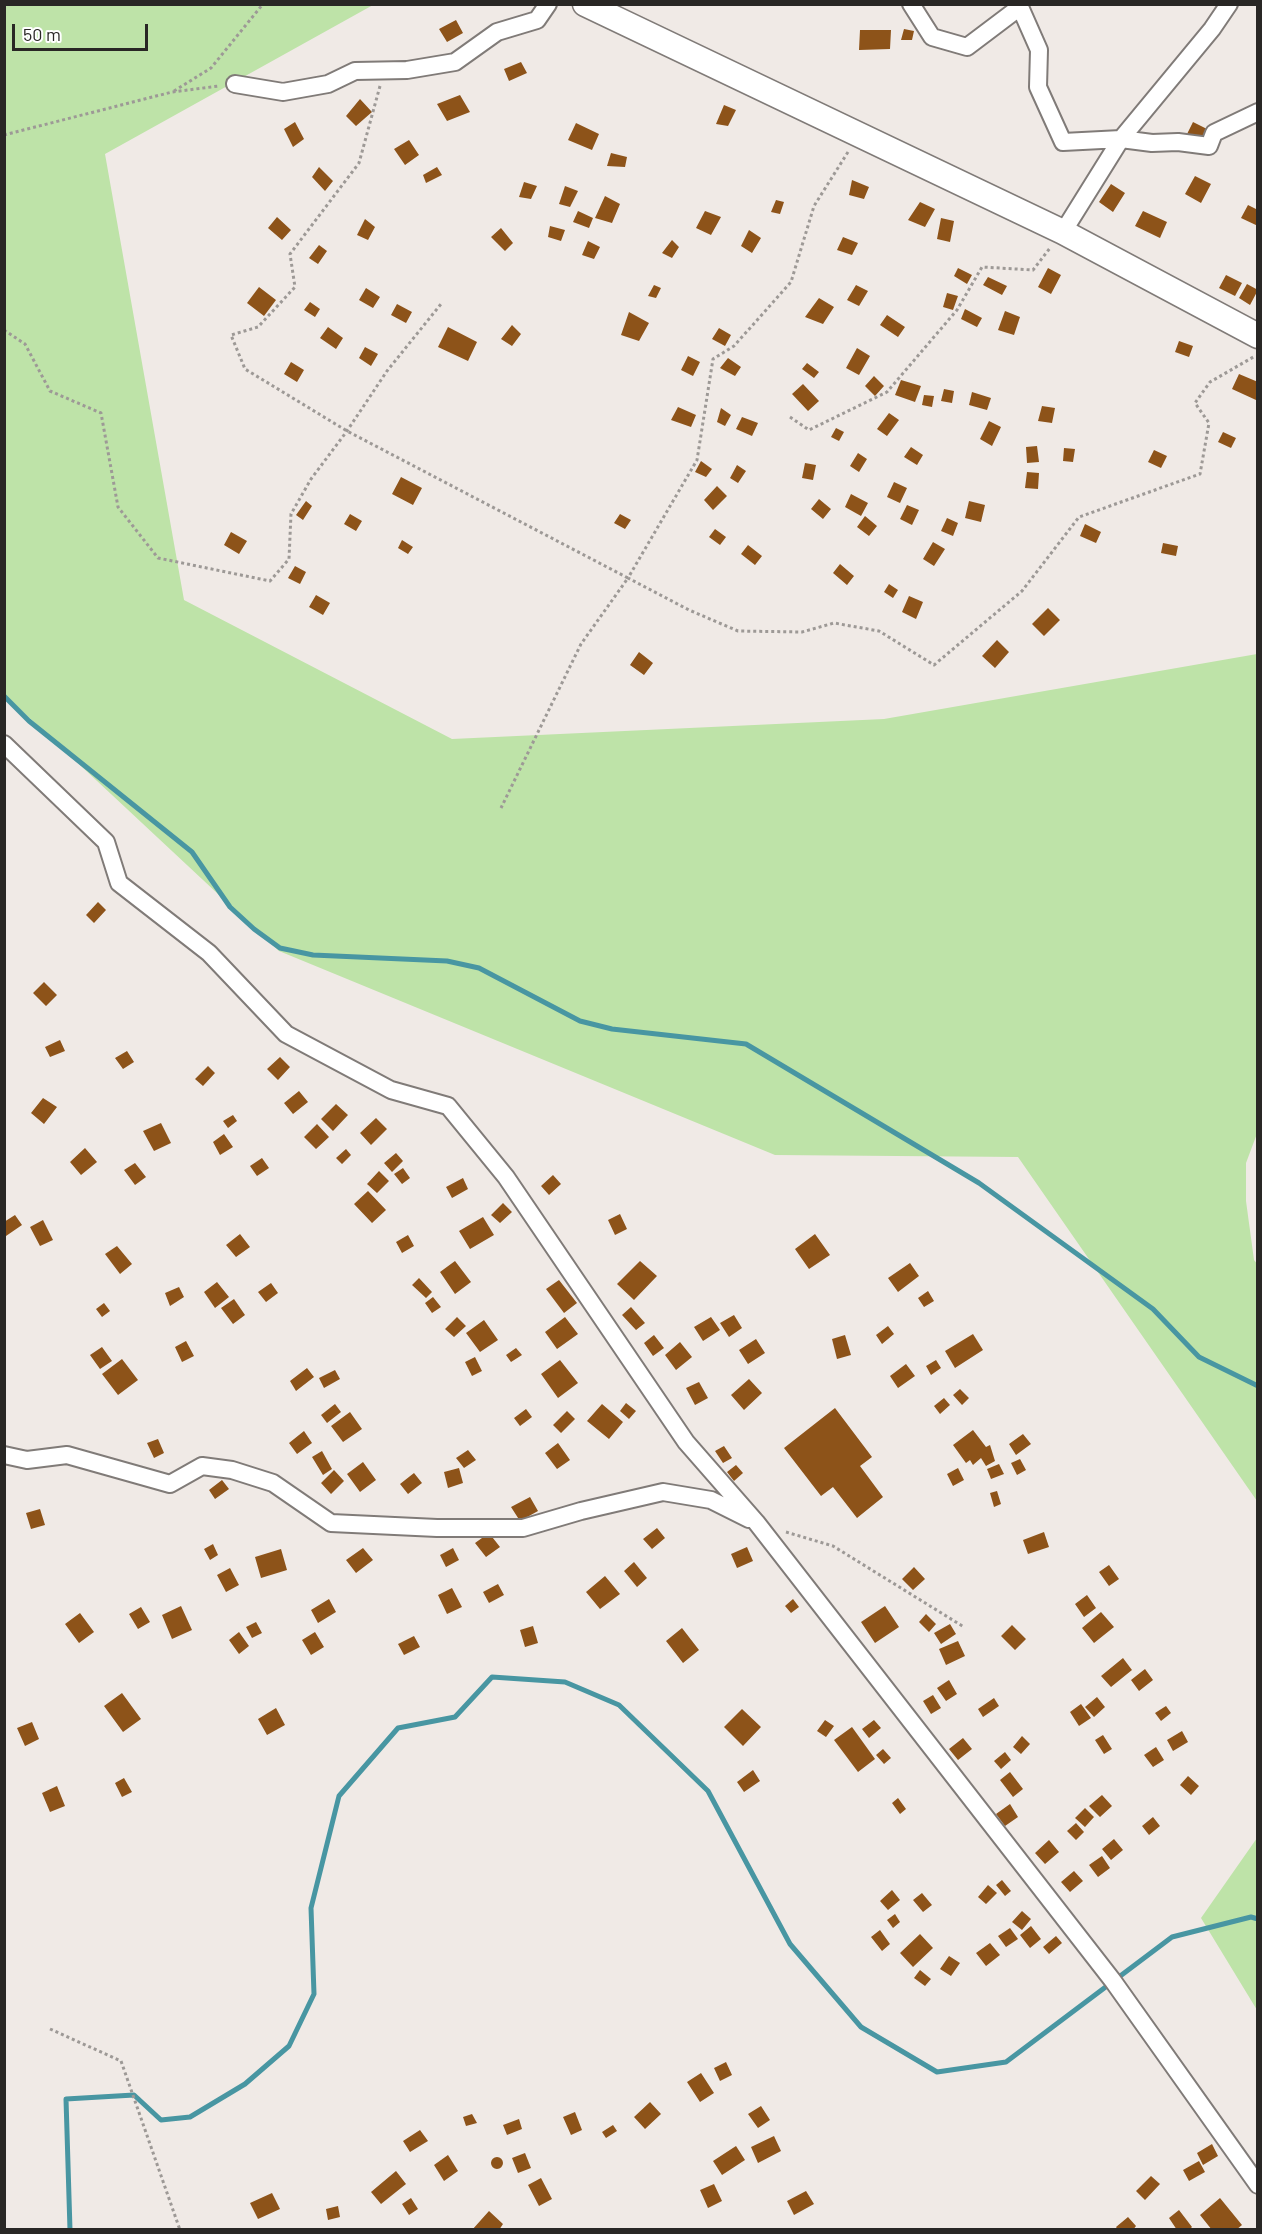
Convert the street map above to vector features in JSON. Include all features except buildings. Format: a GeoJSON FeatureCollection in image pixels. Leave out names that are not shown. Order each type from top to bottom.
{"type":"FeatureCollection","features":[{"type":"Feature","properties":{"kind":"main road"},"geometry":{"type":"LineString","coordinates":[[585,4],[1063,232],[1257,336]]}},
{"type":"Feature","properties":{"kind":"street"},"geometry":{"type":"LineString","coordinates":[[235,84],[283,92],[328,84],[355,71],[407,70],[455,62],[497,32],[537,20],[548,4]]}},
{"type":"Feature","properties":{"kind":"street"},"geometry":{"type":"LineString","coordinates":[[911,4],[933,37],[967,47],[1020,7],[1039,50],[1038,87],[1064,142],[1121,139],[1152,143],[1178,142],[1209,147],[1214,133],[1257,112]]}},
{"type":"Feature","properties":{"kind":"street"},"geometry":{"type":"LineString","coordinates":[[1063,232],[1121,139],[1212,29],[1228,4]]}},
{"type":"Feature","properties":{"kind":"street"},"geometry":{"type":"LineString","coordinates":[[4,744],[106,842],[119,883],[209,953],[286,1034],[391,1090],[448,1107],[506,1178],[686,1442],[756,1522],[1113,1981],[1257,2185]]}},
{"type":"Feature","properties":{"kind":"street"},"geometry":{"type":"LineString","coordinates":[[4,1455],[27,1460],[67,1455],[171,1484],[202,1466],[232,1470],[273,1483],[331,1523],[437,1528],[523,1528],[581,1511],[663,1492],[711,1500],[756,1522]]}},
{"type":"Feature","properties":{"kind":"path"},"geometry":{"type":"LineString","coordinates":[[172,92],[211,68],[263,4]]}},
{"type":"Feature","properties":{"kind":"path"},"geometry":{"type":"LineString","coordinates":[[385,70],[359,163],[290,254],[295,286],[258,327],[231,335],[245,369],[347,431],[689,610],[738,631],[802,632],[834,623],[879,631],[934,665],[1022,591],[1079,517],[1200,474],[1209,423],[1195,403],[1210,382],[1257,355]]}},
{"type":"Feature","properties":{"kind":"path"},"geometry":{"type":"LineString","coordinates":[[4,135],[172,92],[235,84]]}},
{"type":"Feature","properties":{"kind":"path"},"geometry":{"type":"LineString","coordinates":[[501,808],[580,644],[628,578],[697,460],[713,359],[734,346],[790,282],[814,206],[859,135]]}},
{"type":"Feature","properties":{"kind":"path"},"geometry":{"type":"LineString","coordinates":[[790,417],[809,430],[887,392],[957,310],[982,267],[1033,270],[1063,232]]}},
{"type":"Feature","properties":{"kind":"path"},"geometry":{"type":"LineString","coordinates":[[4,330],[25,344],[50,391],[101,413],[118,507],[158,558],[270,581],[289,559],[291,514],[311,479],[347,431],[387,371],[441,304]]}},
{"type":"Feature","properties":{"kind":"path"},"geometry":{"type":"LineString","coordinates":[[756,1522],[832,1546],[964,1627]]}},
{"type":"Feature","properties":{"kind":"path"},"geometry":{"type":"LineString","coordinates":[[51,2030],[121,2061],[180,2229]]}},
{"type":"Feature","properties":{"kind":"green space"},"geometry":{"type":"Polygon","coordinates":[[[4,5],[373,5],[105,154],[184,600],[452,739],[884,719],[1257,654],[1258,1131],[1246,1163],[1246,1201],[1254,1260],[1258,1265],[1257,1501],[1018,1157],[775,1155],[279,951],[5,695],[4,5]]]}},
{"type":"Feature","properties":{"kind":"green space"},"geometry":{"type":"Polygon","coordinates":[[[1257,1838],[1258,2010],[1201,1918],[1257,1838]]]}},
{"type":"Feature","properties":{"kind":"waterway"},"geometry":{"type":"LineString","coordinates":[[4,696],[29,721],[192,852],[230,907],[280,948],[313,955],[447,961],[479,968],[580,1021],[612,1029],[746,1044],[979,1183],[1153,1309],[1199,1357],[1258,1386]]}},
{"type":"Feature","properties":{"kind":"waterway"},"geometry":{"type":"LineString","coordinates":[[70,2230],[66,2099],[134,2095],[161,2120],[190,2117],[245,2084],[289,2046],[314,1994],[311,1908],[339,1796],[398,1728],[455,1717],[492,1677],[565,1682],[619,1705],[708,1791],[790,1944],[861,2027],[937,2072],[1006,2062],[1172,1937],[1251,1917],[1258,1919]]}}]}
